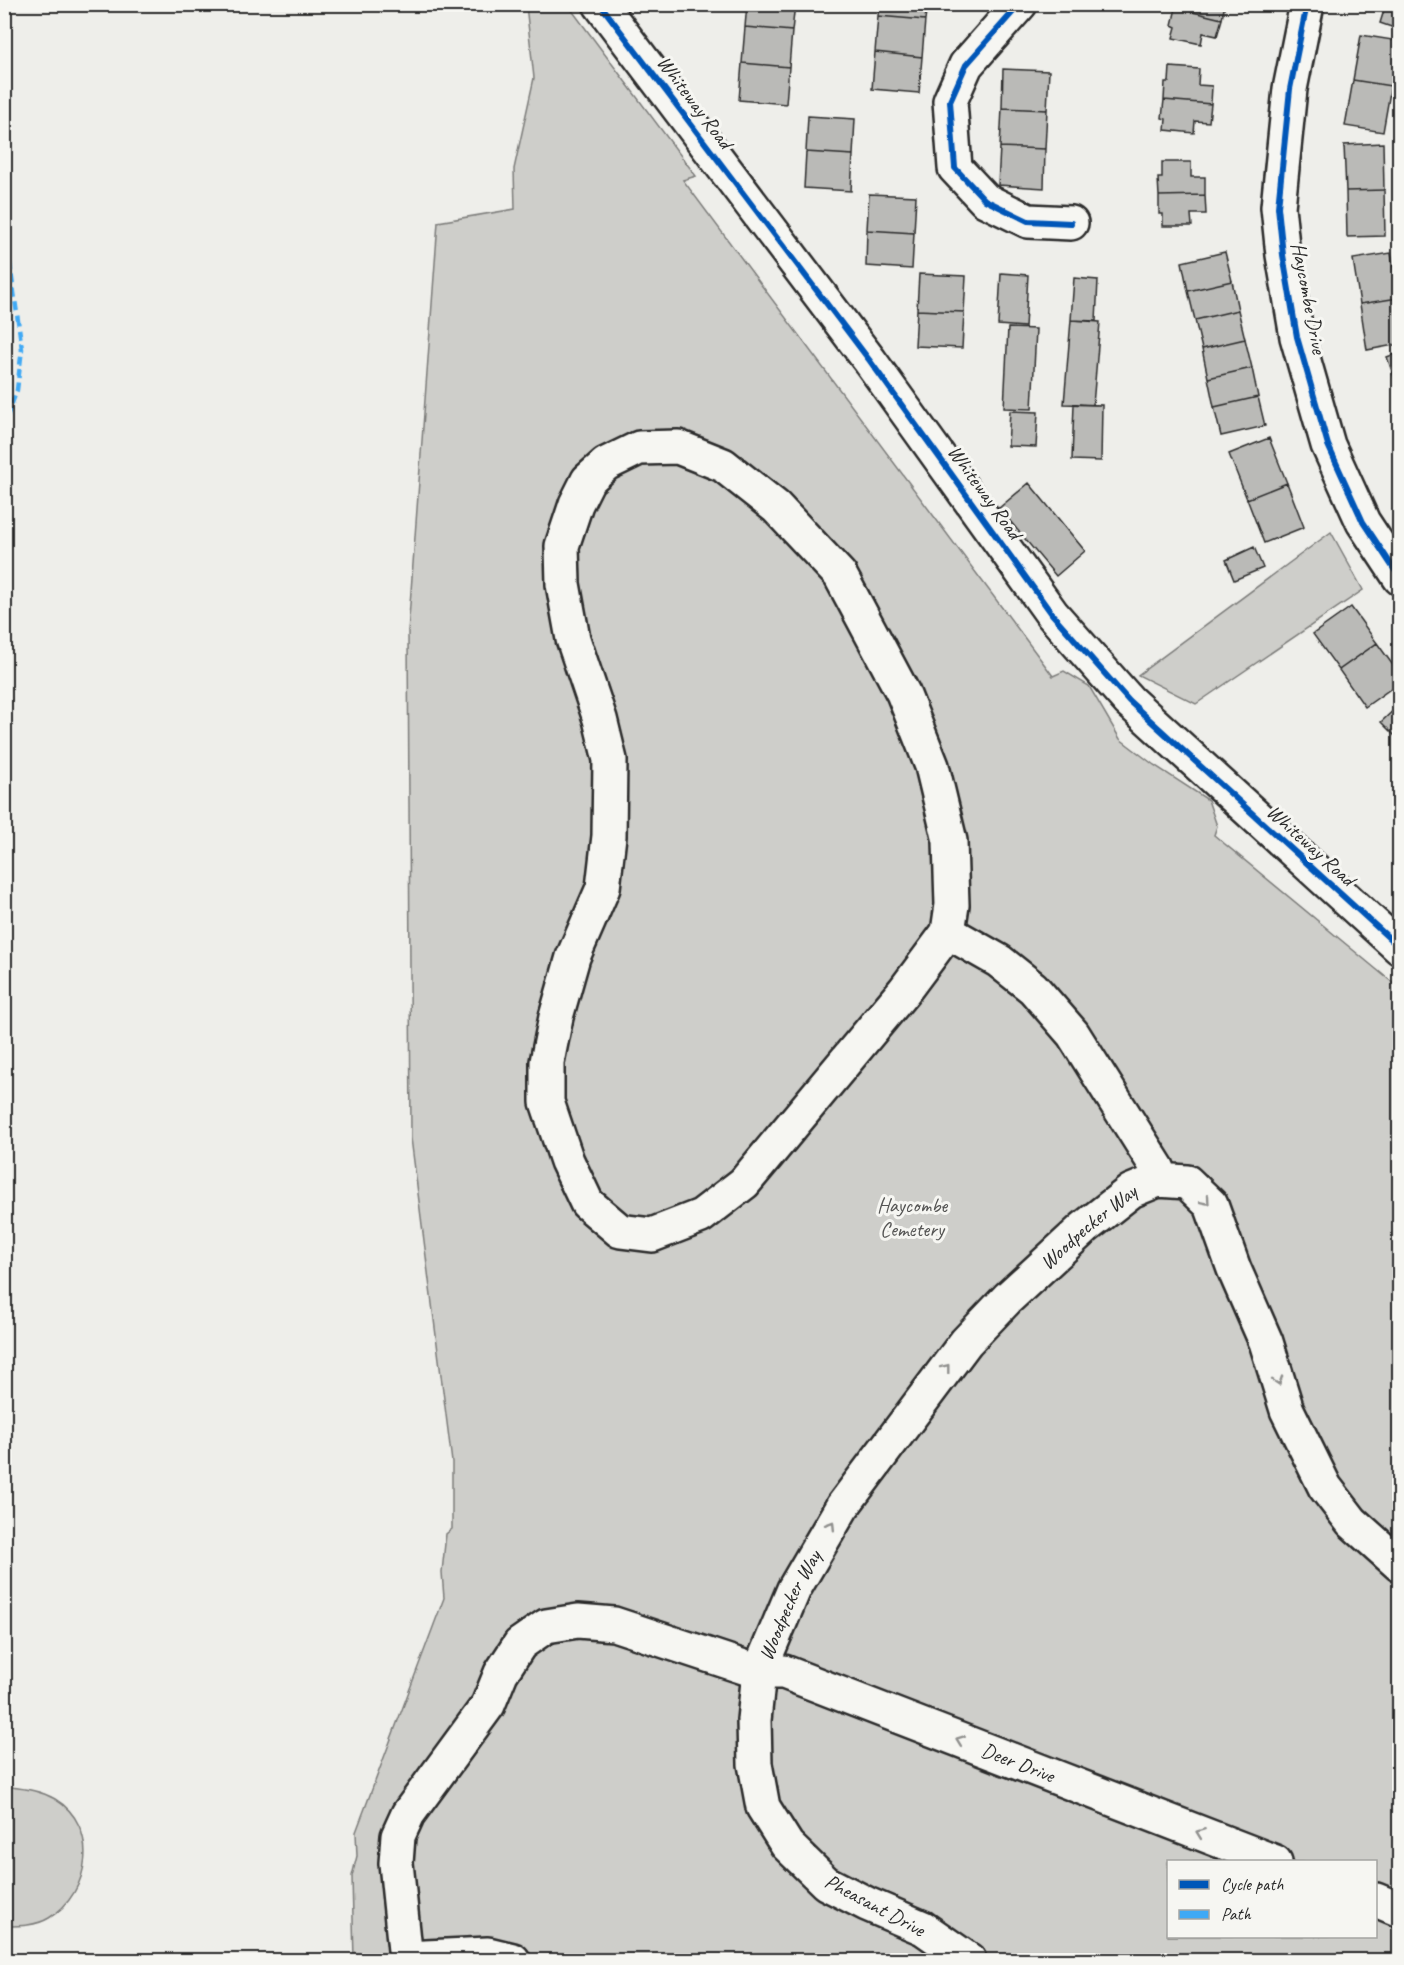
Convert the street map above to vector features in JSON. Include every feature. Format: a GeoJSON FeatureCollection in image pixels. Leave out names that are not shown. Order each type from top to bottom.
{"type":"FeatureCollection","features":[{"type":"Feature","properties":{"kind":"street","name":"Whiteway Road"},"geometry":{"type":"LineString","coordinates":[[600,4],[870,360],[1052,614],[1130,701],[1400,948]]}},
{"type":"Feature","properties":{"kind":"street"},"geometry":{"type":"LineString","coordinates":[[1020,4],[966,65],[950,101],[955,168],[985,200],[1028,221],[1071,224]]}},
{"type":"Feature","properties":{"kind":"street","name":"Haycombe Drive"},"geometry":{"type":"LineString","coordinates":[[1307,4],[1290,89],[1278,207],[1283,255],[1297,337],[1328,445],[1363,522],[1400,578]]}},
{"type":"Feature","properties":{"kind":"street"},"geometry":{"type":"LineString","coordinates":[[678,447],[723,465],[776,507],[840,575],[903,693],[932,766],[950,841],[952,905],[948,932],[904,991],[744,1183],[710,1209],[701,1215],[652,1234],[620,1231],[587,1203],[567,1161],[548,1102],[548,1062],[556,1017],[573,957],[603,888],[609,836],[610,760],[600,719],[573,639],[563,585],[562,546],[576,504],[588,480],[606,464],[639,448],[678,447]]}},
{"type":"Feature","properties":{"kind":"street"},"geometry":{"type":"LineString","coordinates":[[948,932],[999,961],[1033,987],[1073,1034],[1158,1169],[1158,1180]]}},
{"type":"Feature","properties":{"kind":"street","name":"Woodpecker Way"},"geometry":{"type":"LineString","coordinates":[[759,1671],[794,1589],[842,1507],[966,1342],[1008,1298],[1084,1228],[1131,1191],[1158,1180],[1187,1182],[1211,1204],[1234,1269],[1266,1342],[1287,1410],[1325,1487],[1353,1522],[1400,1565]]}},
{"type":"Feature","properties":{"kind":"street","name":"Deer Drive"},"geometry":{"type":"LineString","coordinates":[[406,1959],[396,1863],[398,1836],[408,1814],[488,1705],[501,1673],[520,1644],[546,1626],[578,1621],[614,1624],[759,1671],[784,1672],[1270,1860]]}},
{"type":"Feature","properties":{"kind":"street","name":"Pheasant Drive"},"geometry":{"type":"LineString","coordinates":[[759,1671],[754,1720],[755,1764],[763,1807],[787,1845],[826,1883],[923,1928],[969,1960]]}},
{"type":"Feature","properties":{"kind":"street"},"geometry":{"type":"LineString","coordinates":[[1377,1900],[1400,1910]]}},
{"type":"Feature","properties":{"kind":"street"},"geometry":{"type":"LineString","coordinates":[[406,1959],[488,1954],[513,1960]]}},
{"type":"Feature","properties":{"kind":"green space","name":"Haycombe Cemetery"},"geometry":{"type":"Polygon","coordinates":[[[526,5],[568,5],[696,176],[683,180],[1053,676],[1064,671],[1089,686],[1120,739],[1154,765],[1208,800],[1217,826],[1214,835],[1399,988],[1399,1960],[354,1960],[352,1876],[357,1856],[356,1832],[444,1598],[442,1572],[446,1534],[452,1529],[452,1462],[411,1138],[408,632],[438,222],[515,209],[514,169],[534,78],[526,5]]]}},
{"type":"Feature","properties":{"kind":"green space"},"geometry":{"type":"Polygon","coordinates":[[[1331,532],[1363,590],[1196,704],[1138,675],[1331,532]]]}},
{"type":"Feature","properties":{"kind":"green space"},"geometry":{"type":"Polygon","coordinates":[[[11,1787],[44,1794],[55,1799],[69,1811],[79,1825],[84,1842],[85,1859],[74,1893],[63,1907],[49,1918],[39,1923],[22,1926],[5,1926],[4,1788],[11,1787]]]}},
{"type":"Feature","properties":{"kind":"building"},"geometry":{"type":"Polygon","coordinates":[[[747,4],[795,4],[792,31],[745,27],[747,4]]]}},
{"type":"Feature","properties":{"kind":"building"},"geometry":{"type":"Polygon","coordinates":[[[879,4],[927,4],[925,20],[878,16],[879,4]]]}},
{"type":"Feature","properties":{"kind":"building"},"geometry":{"type":"Polygon","coordinates":[[[1177,4],[1225,4],[1222,19],[1176,8],[1177,4]]]}},
{"type":"Feature","properties":{"kind":"building"},"geometry":{"type":"Polygon","coordinates":[[[1386,4],[1400,4],[1400,30],[1380,23],[1386,4]]]}},
{"type":"Feature","properties":{"kind":"building"},"geometry":{"type":"Polygon","coordinates":[[[1176,8],[1222,19],[1217,36],[1203,33],[1201,44],[1173,38],[1176,27],[1172,25],[1176,8]]]}},
{"type":"Feature","properties":{"kind":"building"},"geometry":{"type":"Polygon","coordinates":[[[878,16],[925,20],[922,57],[875,52],[878,16]]]}},
{"type":"Feature","properties":{"kind":"building"},"geometry":{"type":"Polygon","coordinates":[[[745,27],[792,31],[789,67],[742,63],[745,27]]]}},
{"type":"Feature","properties":{"kind":"building"},"geometry":{"type":"Polygon","coordinates":[[[1361,35],[1399,41],[1391,86],[1353,80],[1361,35]]]}},
{"type":"Feature","properties":{"kind":"building"},"geometry":{"type":"Polygon","coordinates":[[[875,52],[922,57],[919,93],[872,89],[875,52]]]}},
{"type":"Feature","properties":{"kind":"building"},"geometry":{"type":"Polygon","coordinates":[[[742,63],[789,67],[786,104],[739,100],[742,63]]]}},
{"type":"Feature","properties":{"kind":"building"},"geometry":{"type":"Polygon","coordinates":[[[1170,67],[1199,69],[1198,85],[1212,86],[1211,104],[1164,100],[1165,82],[1169,82],[1170,67]]]}},
{"type":"Feature","properties":{"kind":"building"},"geometry":{"type":"Polygon","coordinates":[[[1003,69],[1049,71],[1047,110],[1002,108],[1003,69]]]}},
{"type":"Feature","properties":{"kind":"building"},"geometry":{"type":"Polygon","coordinates":[[[1353,80],[1391,86],[1383,132],[1345,126],[1353,80]]]}},
{"type":"Feature","properties":{"kind":"building"},"geometry":{"type":"Polygon","coordinates":[[[1164,100],[1211,104],[1209,122],[1195,121],[1194,133],[1165,130],[1166,119],[1162,118],[1164,100]]]}},
{"type":"Feature","properties":{"kind":"building"},"geometry":{"type":"Polygon","coordinates":[[[1002,108],[1047,110],[1045,149],[1000,147],[1002,108]]]}},
{"type":"Feature","properties":{"kind":"building"},"geometry":{"type":"Polygon","coordinates":[[[808,116],[855,119],[853,155],[806,152],[808,116]]]}},
{"type":"Feature","properties":{"kind":"building"},"geometry":{"type":"Polygon","coordinates":[[[1383,143],[1384,190],[1346,191],[1344,145],[1383,143]]]}},
{"type":"Feature","properties":{"kind":"building"},"geometry":{"type":"Polygon","coordinates":[[[1000,147],[1045,149],[1044,188],[998,185],[1000,147]]]}},
{"type":"Feature","properties":{"kind":"building"},"geometry":{"type":"Polygon","coordinates":[[[806,152],[853,155],[851,191],[804,188],[806,152]]]}},
{"type":"Feature","properties":{"kind":"building"},"geometry":{"type":"Polygon","coordinates":[[[1162,162],[1191,162],[1191,177],[1205,177],[1205,195],[1159,196],[1158,178],[1162,178],[1162,162]]]}},
{"type":"Feature","properties":{"kind":"building"},"geometry":{"type":"Polygon","coordinates":[[[1384,190],[1385,236],[1347,237],[1346,191],[1384,190]]]}},
{"type":"Feature","properties":{"kind":"building"},"geometry":{"type":"Polygon","coordinates":[[[869,194],[916,196],[914,233],[867,230],[869,194]]]}},
{"type":"Feature","properties":{"kind":"building"},"geometry":{"type":"Polygon","coordinates":[[[1205,195],[1206,214],[1191,214],[1192,226],[1163,226],[1163,214],[1159,214],[1159,196],[1205,195]]]}},
{"type":"Feature","properties":{"kind":"building"},"geometry":{"type":"Polygon","coordinates":[[[867,230],[914,233],[912,269],[866,266],[867,230]]]}},
{"type":"Feature","properties":{"kind":"building"},"geometry":{"type":"Polygon","coordinates":[[[1225,252],[1232,281],[1188,291],[1182,262],[1225,252]]]}},
{"type":"Feature","properties":{"kind":"building"},"geometry":{"type":"Polygon","coordinates":[[[1391,253],[1398,298],[1360,304],[1353,259],[1391,253]]]}},
{"type":"Feature","properties":{"kind":"building"},"geometry":{"type":"Polygon","coordinates":[[[1001,273],[1028,275],[1025,327],[998,325],[1001,273]]]}},
{"type":"Feature","properties":{"kind":"building"},"geometry":{"type":"Polygon","coordinates":[[[919,274],[966,276],[964,312],[917,310],[919,274]]]}},
{"type":"Feature","properties":{"kind":"building"},"geometry":{"type":"Polygon","coordinates":[[[1074,278],[1098,280],[1096,321],[1071,320],[1074,278]]]}},
{"type":"Feature","properties":{"kind":"building"},"geometry":{"type":"Polygon","coordinates":[[[1232,281],[1238,310],[1195,320],[1188,291],[1232,281]]]}},
{"type":"Feature","properties":{"kind":"building"},"geometry":{"type":"Polygon","coordinates":[[[1398,298],[1400,344],[1367,350],[1360,304],[1398,298]]]}},
{"type":"Feature","properties":{"kind":"building"},"geometry":{"type":"Polygon","coordinates":[[[917,310],[964,312],[962,348],[915,346],[917,310]]]}},
{"type":"Feature","properties":{"kind":"building"},"geometry":{"type":"Polygon","coordinates":[[[1238,310],[1245,339],[1202,349],[1195,320],[1238,310]]]}},
{"type":"Feature","properties":{"kind":"building"},"geometry":{"type":"Polygon","coordinates":[[[1071,320],[1100,322],[1093,405],[1064,404],[1071,320]]]}},
{"type":"Feature","properties":{"kind":"building"},"geometry":{"type":"Polygon","coordinates":[[[1008,328],[1036,329],[1032,409],[1004,408],[1008,328]]]}},
{"type":"Feature","properties":{"kind":"building"},"geometry":{"type":"Polygon","coordinates":[[[1245,339],[1252,368],[1208,378],[1202,349],[1245,339]]]}},
{"type":"Feature","properties":{"kind":"building"},"geometry":{"type":"Polygon","coordinates":[[[1400,352],[1400,388],[1398,389],[1387,357],[1400,352]]]}},
{"type":"Feature","properties":{"kind":"building"},"geometry":{"type":"Polygon","coordinates":[[[1252,368],[1258,397],[1214,407],[1208,378],[1252,368]]]}},
{"type":"Feature","properties":{"kind":"building"},"geometry":{"type":"Polygon","coordinates":[[[1258,397],[1265,426],[1221,436],[1214,407],[1258,397]]]}},
{"type":"Feature","properties":{"kind":"building"},"geometry":{"type":"Polygon","coordinates":[[[1074,404],[1102,405],[1101,461],[1072,460],[1074,404]]]}},
{"type":"Feature","properties":{"kind":"building"},"geometry":{"type":"Polygon","coordinates":[[[1010,411],[1038,412],[1036,447],[1008,446],[1010,411]]]}},
{"type":"Feature","properties":{"kind":"building"},"geometry":{"type":"Polygon","coordinates":[[[1269,438],[1287,483],[1247,499],[1229,454],[1269,438]]]}},
{"type":"Feature","properties":{"kind":"building"},"geometry":{"type":"Polygon","coordinates":[[[1029,483],[1085,551],[1056,576],[999,508],[1029,483]]]}},
{"type":"Feature","properties":{"kind":"building"},"geometry":{"type":"Polygon","coordinates":[[[1287,483],[1304,527],[1264,543],[1247,499],[1287,483]]]}},
{"type":"Feature","properties":{"kind":"building"},"geometry":{"type":"Polygon","coordinates":[[[1254,547],[1263,568],[1234,580],[1226,560],[1254,547]]]}},
{"type":"Feature","properties":{"kind":"building"},"geometry":{"type":"Polygon","coordinates":[[[1351,607],[1377,643],[1339,670],[1313,634],[1351,607]]]}},
{"type":"Feature","properties":{"kind":"building"},"geometry":{"type":"Polygon","coordinates":[[[1377,643],[1400,675],[1400,682],[1365,707],[1339,670],[1377,643]]]}},
{"type":"Feature","properties":{"kind":"building"},"geometry":{"type":"Polygon","coordinates":[[[1400,704],[1400,741],[1381,722],[1400,704]]]}},
{"type":"Feature","properties":{"kind":"marked path"},"geometry":{"type":"LineString","coordinates":[[4,222],[22,349],[17,390],[4,424]]}},
{"type":"Feature","properties":{"kind":"cycle path"},"geometry":{"type":"LineString","coordinates":[[600,4],[870,361],[1052,614],[1129,701],[1400,948]]}},
{"type":"Feature","properties":{"kind":"cycle path"},"geometry":{"type":"LineString","coordinates":[[1020,4],[966,65],[950,101],[955,168],[985,200],[1028,221],[1071,223]]}},
{"type":"Feature","properties":{"kind":"cycle path"},"geometry":{"type":"LineString","coordinates":[[1307,4],[1290,89],[1278,207],[1283,255],[1297,337],[1328,445],[1363,522],[1400,578]]}}]}
